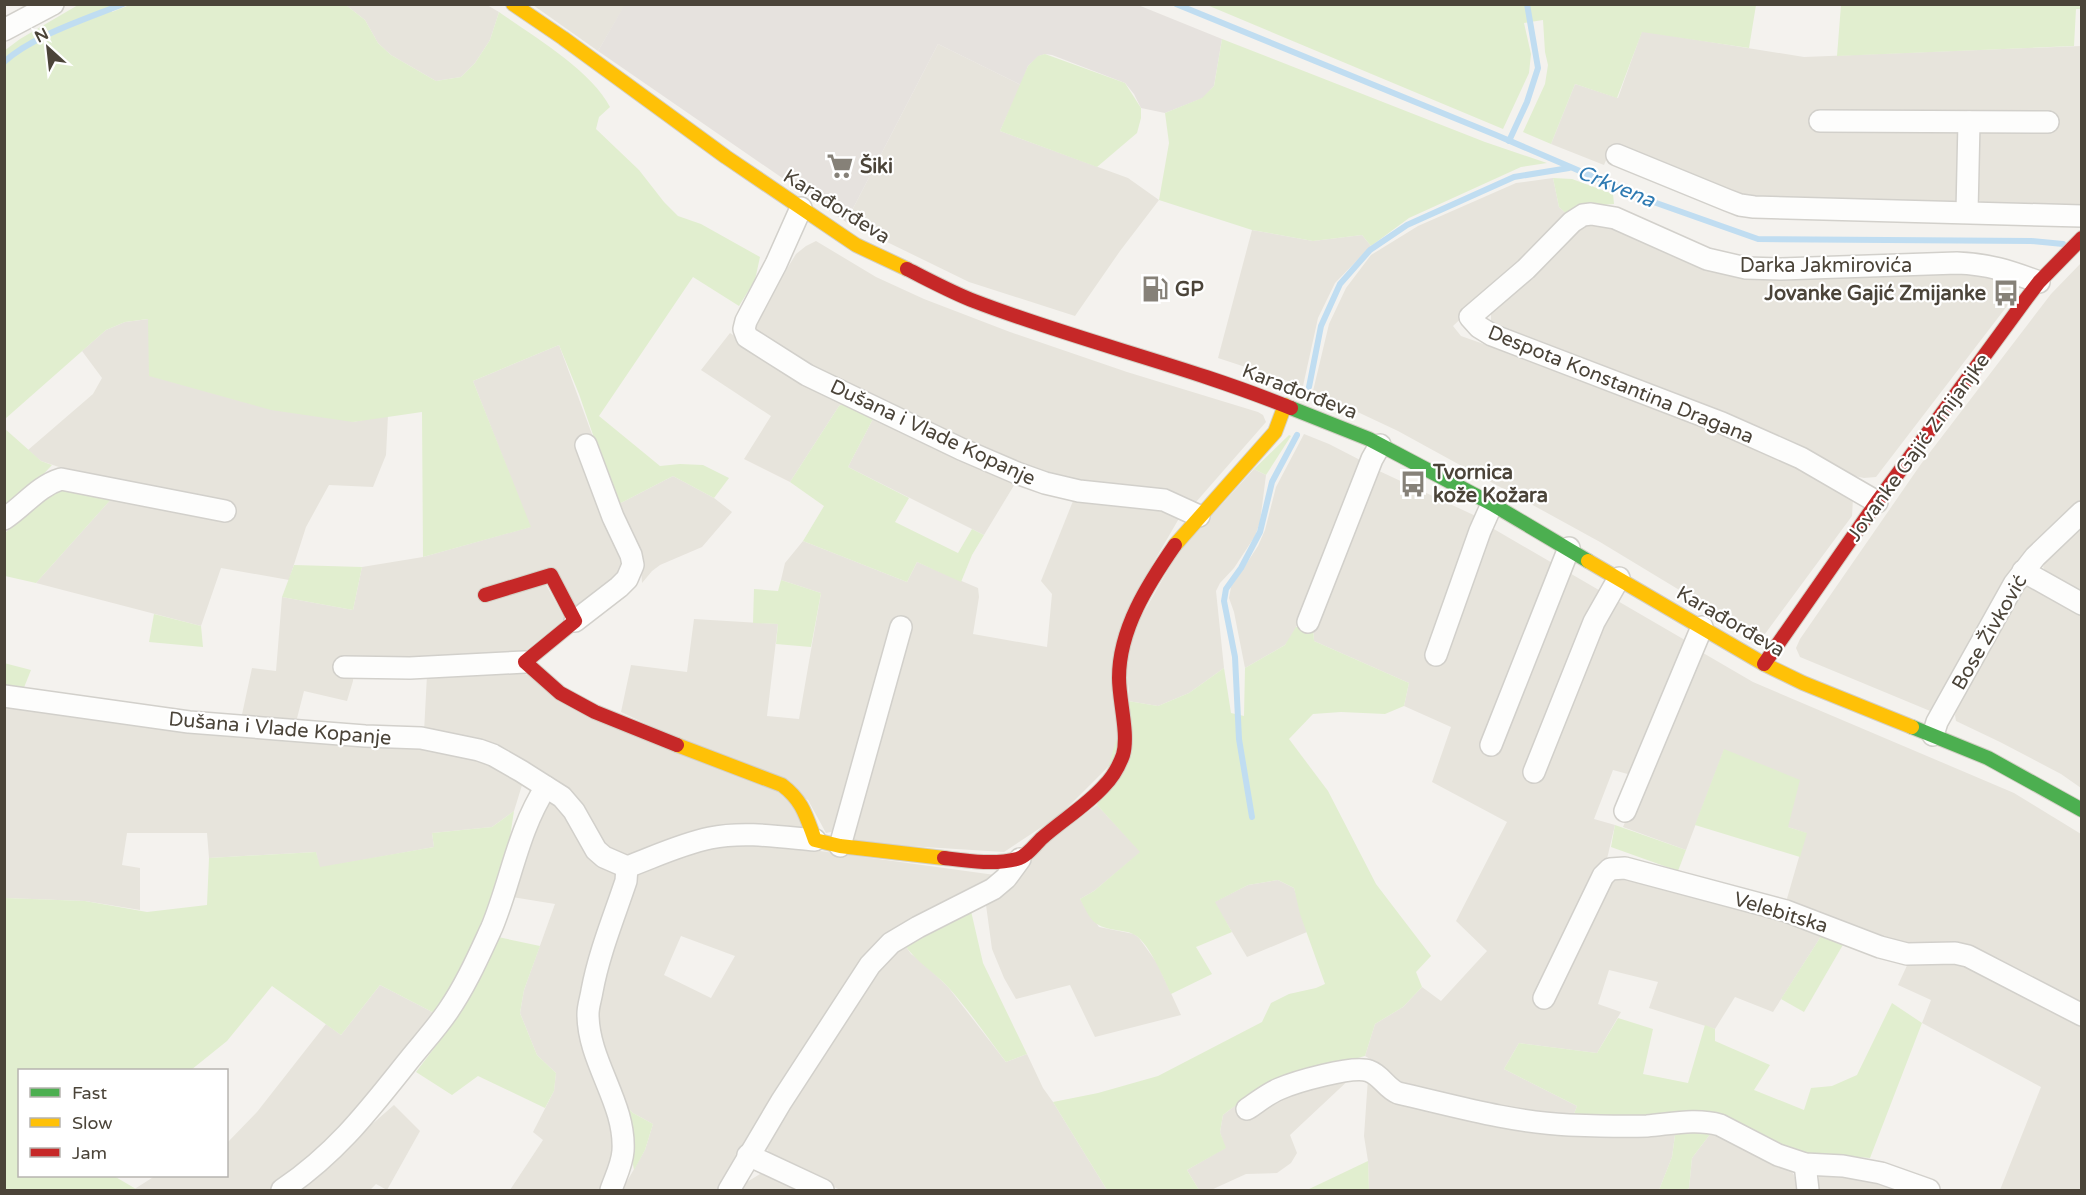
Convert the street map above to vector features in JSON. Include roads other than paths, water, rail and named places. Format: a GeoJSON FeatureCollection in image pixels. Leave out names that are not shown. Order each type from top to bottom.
{"type":"FeatureCollection","features":[{"type":"Feature","properties":{"kind":"street"},"geometry":{"type":"LineString","coordinates":[[4,30],[53,4]]}},
{"type":"Feature","properties":{"kind":"street","name":"Karađorđeva"},"geometry":{"type":"LineString","coordinates":[[513,4],[726,157],[856,245],[971,300],[1033,322],[1184,368],[1285,405],[1380,445],[1492,504],[1764,664],[1803,683],[1988,758],[2082,810]]}},
{"type":"Feature","properties":{"kind":"street"},"geometry":{"type":"LineString","coordinates":[[1820,121],[2048,122]]}},
{"type":"Feature","properties":{"kind":"street"},"geometry":{"type":"LineString","coordinates":[[1967,212],[1969,122]]}},
{"type":"Feature","properties":{"kind":"street"},"geometry":{"type":"LineString","coordinates":[[1617,155],[1740,205],[2082,216]]}},
{"type":"Feature","properties":{"kind":"street","name":"Dušana i Vlade Kopanje"},"geometry":{"type":"LineString","coordinates":[[801,208],[776,264],[746,321],[744,329],[747,337],[807,375],[961,449],[1017,473],[1079,491],[1164,500],[1199,516]]}},
{"type":"Feature","properties":{"kind":"street","name":"Darka Jakmirovića"},"geometry":{"type":"LineString","coordinates":[[1583,215],[1598,214],[1615,218],[1707,259],[1746,268],[1981,264],[2004,268],[2039,282]]}},
{"type":"Feature","properties":{"kind":"street","name":"Despota Konstantina Dragana"},"geometry":{"type":"LineString","coordinates":[[1583,215],[1572,222],[1526,269],[1470,317],[1479,327],[1492,335],[1722,423],[1800,458],[1877,502]]}},
{"type":"Feature","properties":{"kind":"street","name":"Jovanke Gajić Zmijanjke"},"geometry":{"type":"LineString","coordinates":[[1764,664],[1877,502],[2039,282],[2082,238]]}},
{"type":"Feature","properties":{"kind":"street"},"geometry":{"type":"LineString","coordinates":[[729,1191],[748,1155],[870,964],[891,944],[918,927],[993,889],[1006,878],[1020,858],[1103,788],[1116,770],[1123,754],[1124,740],[1119,679],[1121,647],[1125,634],[1154,575],[1179,539],[1275,432],[1285,405]]}},
{"type":"Feature","properties":{"kind":"street"},"geometry":{"type":"LineString","coordinates":[[344,667],[410,668],[525,662],[619,587],[627,579],[633,565],[631,555],[586,445]]}},
{"type":"Feature","properties":{"kind":"street"},"geometry":{"type":"LineString","coordinates":[[1308,622],[1372,459],[1380,445]]}},
{"type":"Feature","properties":{"kind":"street"},"geometry":{"type":"LineString","coordinates":[[4,519],[39,490],[61,479],[225,512]]}},
{"type":"Feature","properties":{"kind":"street"},"geometry":{"type":"LineString","coordinates":[[1436,655],[1480,531],[1492,504]]}},
{"type":"Feature","properties":{"kind":"street","name":"Bose Živković"},"geometry":{"type":"LineString","coordinates":[[1933,735],[1937,722],[2023,571],[2082,512]]}},
{"type":"Feature","properties":{"kind":"street"},"geometry":{"type":"LineString","coordinates":[[1491,745],[1569,548]]}},
{"type":"Feature","properties":{"kind":"street"},"geometry":{"type":"LineString","coordinates":[[2023,571],[2082,604]]}},
{"type":"Feature","properties":{"kind":"street"},"geometry":{"type":"LineString","coordinates":[[485,595],[551,575],[575,621]]}},
{"type":"Feature","properties":{"kind":"street"},"geometry":{"type":"LineString","coordinates":[[1534,772],[1594,622],[1620,578]]}},
{"type":"Feature","properties":{"kind":"street"},"geometry":{"type":"LineString","coordinates":[[840,846],[901,627]]}},
{"type":"Feature","properties":{"kind":"street"},"geometry":{"type":"LineString","coordinates":[[1625,811],[1702,627]]}},
{"type":"Feature","properties":{"kind":"street"},"geometry":{"type":"LineString","coordinates":[[525,662],[560,693],[595,712],[782,785],[794,794],[803,807],[815,840]]}},
{"type":"Feature","properties":{"kind":"street","name":"Dušana i Vlade Kopanje"},"geometry":{"type":"LineString","coordinates":[[4,696],[189,722],[365,736],[421,738],[493,755],[562,797],[574,811],[596,850],[604,857],[627,867]]}},
{"type":"Feature","properties":{"kind":"street"},"geometry":{"type":"LineString","coordinates":[[282,1191],[308,1173],[365,1117],[448,1011],[471,971],[492,925],[528,819],[546,787]]}},
{"type":"Feature","properties":{"kind":"street"},"geometry":{"type":"LineString","coordinates":[[611,1191],[621,1162],[622,1139],[618,1113],[594,1052],[588,1012],[596,973],[626,881],[627,867],[685,845],[720,836],[762,835],[966,861],[995,862],[1020,858]]}},
{"type":"Feature","properties":{"kind":"street","name":"Velebitska"},"geometry":{"type":"LineString","coordinates":[[1544,998],[1604,876],[1610,869],[1625,868],[1786,911],[1880,948],[1907,954],[1955,953],[1968,956],[2082,1015]]}},
{"type":"Feature","properties":{"kind":"street"},"geometry":{"type":"LineString","coordinates":[[1247,1109],[1282,1088],[1338,1072],[1366,1070],[1373,1072],[1386,1086],[1398,1093],[1498,1117],[1568,1125],[1644,1126],[1711,1122],[1778,1155],[1805,1164],[1843,1166],[1881,1173],[1929,1191]]}},
{"type":"Feature","properties":{"kind":"street"},"geometry":{"type":"LineString","coordinates":[[748,1155],[824,1191]]}},
{"type":"Feature","properties":{"kind":"street"},"geometry":{"type":"LineString","coordinates":[[1805,1164],[1808,1191]]}},
{"type":"Feature","properties":{"kind":"waterway"},"geometry":{"type":"LineString","coordinates":[[4,62],[44,36],[123,4]]}},
{"type":"Feature","properties":{"kind":"waterway","name":"Crkvena"},"geometry":{"type":"LineString","coordinates":[[1176,4],[1496,135],[1645,199],[1758,239],[2031,241],[2063,244]]}},
{"type":"Feature","properties":{"kind":"waterway"},"geometry":{"type":"LineString","coordinates":[[1509,141],[1527,102],[1538,68],[1527,4]]}},
{"type":"Feature","properties":{"kind":"waterway"},"geometry":{"type":"LineString","coordinates":[[1309,387],[1321,326],[1340,284],[1370,250],[1407,225],[1514,177],[1569,168]]}},
{"type":"Feature","properties":{"kind":"waterway"},"geometry":{"type":"LineString","coordinates":[[1252,817],[1239,739],[1235,657],[1224,601],[1226,589],[1241,568],[1260,532],[1272,482],[1297,435]]}},
{"type":"Feature","properties":{"kind":"place","name":"Šiki"},"geometry":{"type":"Point","coordinates":[840,166]}},
{"type":"Feature","properties":{"kind":"place","name":"GP"},"geometry":{"type":"Point","coordinates":[1155,289]}},
{"type":"Feature","properties":{"kind":"place","name":"Jovanke Gajić Zmijanke"},"geometry":{"type":"Point","coordinates":[2006,293]}},
{"type":"Feature","properties":{"kind":"place","name":"Tvornica kože Kožara"},"geometry":{"type":"Point","coordinates":[1413,484]}}]}
